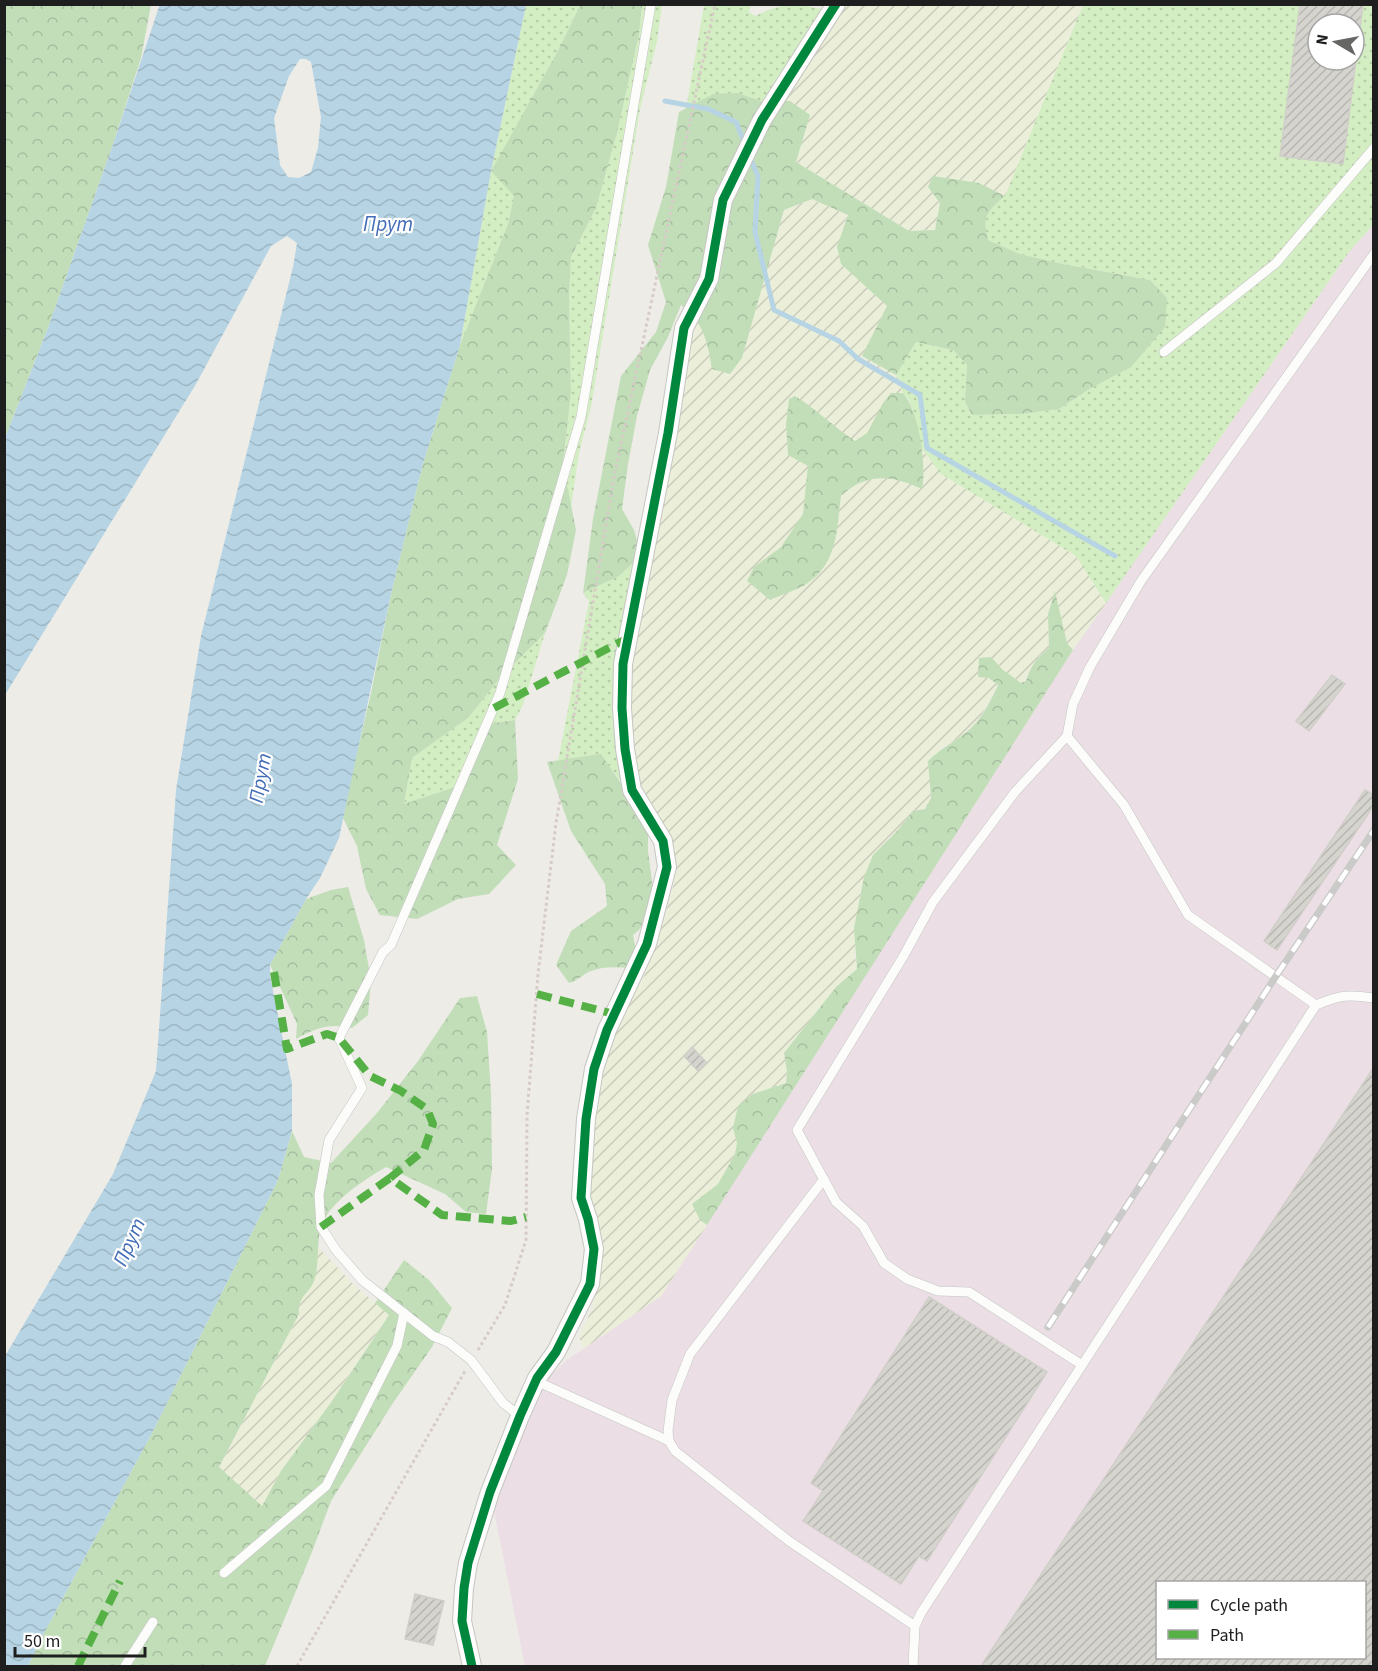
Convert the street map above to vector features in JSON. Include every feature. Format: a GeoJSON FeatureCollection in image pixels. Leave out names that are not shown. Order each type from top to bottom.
{"type":"FeatureCollection","features":[{"type":"Feature","properties":{"kind":"street"},"geometry":{"type":"LineString","coordinates":[[472,1666],[462,1621],[464,1588],[473,1545],[490,1492],[520,1416],[536,1381],[556,1352],[590,1284],[594,1249],[581,1198],[586,1119],[594,1069],[607,1030],[647,944],[667,867],[663,842],[632,790],[625,748],[622,708],[623,664],[668,433],[684,328],[709,279],[723,200],[762,120],[836,4]]}},
{"type":"Feature","properties":{"kind":"lane"},"geometry":{"type":"LineString","coordinates":[[520,1416],[503,1403],[471,1360],[448,1342],[433,1336],[362,1280],[336,1250],[321,1227],[319,1195],[329,1140],[362,1088],[339,1038],[383,952],[391,945],[500,693],[580,417],[651,4]]}},
{"type":"Feature","properties":{"kind":"lane"},"geometry":{"type":"LineString","coordinates":[[1164,352],[1276,263],[1374,148]]}},
{"type":"Feature","properties":{"kind":"lane"},"geometry":{"type":"LineString","coordinates":[[1082,1365],[969,1293],[938,1291],[906,1279],[884,1263],[863,1226],[836,1202],[797,1130],[903,957],[933,902],[1015,792],[1067,736],[1073,704],[1090,667],[1141,581],[1374,254]]}},
{"type":"Feature","properties":{"kind":"lane"},"geometry":{"type":"LineString","coordinates":[[1067,736],[1124,805],[1188,915],[1316,1005]]}},
{"type":"Feature","properties":{"kind":"lane"},"geometry":{"type":"LineString","coordinates":[[913,1666],[915,1626],[921,1613],[1316,1005],[1338,996],[1356,995],[1374,998]]}},
{"type":"Feature","properties":{"kind":"lane"},"geometry":{"type":"LineString","coordinates":[[824,1179],[690,1354],[672,1400],[669,1441],[675,1451],[789,1541],[915,1626]]}},
{"type":"Feature","properties":{"kind":"lane"},"geometry":{"type":"LineString","coordinates":[[224,1573],[326,1486],[397,1346],[404,1313]]}},
{"type":"Feature","properties":{"kind":"lane"},"geometry":{"type":"LineString","coordinates":[[536,1381],[669,1441]]}},
{"type":"Feature","properties":{"kind":"lane"},"geometry":{"type":"LineString","coordinates":[[125,1666],[153,1622]]}},
{"type":"Feature","properties":{"kind":"path"},"geometry":{"type":"LineString","coordinates":[[297,1666],[471,1360],[505,1305],[526,1240],[528,1104],[538,974],[556,823],[614,477],[715,4]]}},
{"type":"Feature","properties":{"kind":"shaded area"},"geometry":{"type":"Polygon","coordinates":[[[1373,225],[1373,1666],[525,1666],[490,1491],[546,1380],[567,1360],[661,1296],[1073,650],[1349,252],[1373,225]]]}},
{"type":"Feature","properties":{"kind":"green space"},"geometry":{"type":"Polygon","coordinates":[[[5,5],[151,5],[141,58],[111,150],[48,328],[5,438],[5,5]]]}},
{"type":"Feature","properties":{"kind":"green space"},"geometry":{"type":"Polygon","coordinates":[[[526,5],[580,5],[559,49],[492,171],[514,196],[508,224],[460,345],[491,171],[526,5]]]}},
{"type":"Feature","properties":{"kind":"green space"},"geometry":{"type":"Polygon","coordinates":[[[580,5],[642,5],[639,34],[617,133],[596,208],[571,257],[569,296],[571,392],[563,464],[576,530],[567,575],[545,633],[501,677],[468,718],[412,758],[404,804],[458,786],[486,724],[515,720],[518,779],[497,845],[516,865],[489,894],[458,899],[417,919],[380,915],[366,889],[357,846],[342,816],[371,693],[391,594],[422,467],[460,345],[508,224],[514,196],[491,171],[559,49],[580,5]]]}},
{"type":"Feature","properties":{"kind":"green space"},"geometry":{"type":"Polygon","coordinates":[[[642,5],[662,5],[657,41],[640,109],[591,407],[579,453],[571,507],[563,464],[571,392],[569,296],[571,257],[596,208],[617,133],[639,34],[642,5]]]}},
{"type":"Feature","properties":{"kind":"green space"},"geometry":{"type":"Polygon","coordinates":[[[704,5],[751,5],[749,12],[755,16],[790,5],[826,8],[768,101],[761,101],[738,93],[686,109],[704,5]]]}},
{"type":"Feature","properties":{"kind":"green space"},"geometry":{"type":"Polygon","coordinates":[[[844,5],[1083,5],[1005,196],[979,183],[928,187],[940,203],[935,230],[909,231],[796,162],[810,115],[781,101],[844,5]]]}},
{"type":"Feature","properties":{"kind":"green space"},"geometry":{"type":"Polygon","coordinates":[[[1083,5],[1373,5],[1373,225],[1349,252],[1106,603],[1076,556],[941,474],[920,446],[914,414],[896,375],[916,342],[953,350],[967,365],[965,402],[972,415],[1020,414],[1059,409],[1091,388],[1150,280],[1020,254],[988,240],[986,220],[994,206],[1005,196],[1083,5]]]}},
{"type":"Feature","properties":{"kind":"green space"},"geometry":{"type":"Polygon","coordinates":[[[738,93],[761,101],[790,101],[810,115],[796,162],[909,231],[935,230],[940,203],[928,187],[933,176],[979,183],[1005,196],[990,210],[986,220],[988,240],[1020,254],[1150,280],[1167,298],[1165,327],[1131,367],[1091,388],[1059,409],[1020,414],[972,415],[965,402],[967,365],[953,350],[916,342],[896,375],[862,356],[887,306],[841,264],[837,247],[848,215],[812,199],[784,210],[742,358],[730,374],[712,369],[700,326],[681,305],[668,337],[650,370],[637,416],[628,464],[622,509],[634,530],[640,551],[638,562],[633,563],[619,576],[583,593],[593,519],[621,376],[656,332],[666,302],[648,245],[666,187],[679,112],[713,94],[738,93]]]}},
{"type":"Feature","properties":{"kind":"green space"},"geometry":{"type":"Polygon","coordinates":[[[812,199],[848,215],[844,223],[888,306],[862,356],[896,375],[914,414],[920,447],[941,474],[1076,556],[1106,603],[1073,650],[1067,643],[1055,592],[1048,614],[1049,648],[1040,655],[1026,680],[1021,683],[1003,670],[991,657],[989,678],[998,685],[989,702],[977,722],[959,738],[941,748],[929,784],[931,798],[925,809],[913,811],[898,830],[888,838],[864,877],[859,902],[855,956],[857,969],[836,987],[784,1053],[786,1083],[753,1094],[733,1128],[737,1143],[735,1154],[718,1184],[692,1204],[700,1220],[707,1225],[661,1296],[583,1349],[579,1336],[593,1307],[601,1249],[590,1197],[594,1119],[600,1071],[623,1014],[642,981],[657,944],[673,887],[675,866],[672,840],[640,784],[630,706],[632,664],[693,335],[697,322],[703,327],[708,340],[712,369],[742,358],[784,210],[812,199]]]}},
{"type":"Feature","properties":{"kind":"green space"},"geometry":{"type":"Polygon","coordinates":[[[891,393],[903,393],[913,412],[922,453],[922,489],[900,481],[880,478],[850,488],[841,496],[835,541],[821,571],[803,586],[770,600],[747,581],[754,567],[781,547],[803,514],[808,466],[788,455],[786,424],[789,399],[795,396],[855,441],[867,433],[891,393]]]}},
{"type":"Feature","properties":{"kind":"green space"},"geometry":{"type":"Polygon","coordinates":[[[638,562],[623,785],[601,755],[558,761],[589,601],[583,593],[619,576],[633,563],[638,562]]]}},
{"type":"Feature","properties":{"kind":"green space"},"geometry":{"type":"Polygon","coordinates":[[[1055,591],[1067,643],[1073,650],[707,1225],[700,1220],[692,1204],[718,1184],[735,1154],[737,1143],[733,1128],[738,1106],[753,1094],[786,1083],[784,1053],[836,987],[857,969],[854,928],[864,877],[873,855],[913,811],[925,809],[931,798],[928,761],[976,723],[996,690],[998,685],[989,678],[978,677],[979,658],[991,657],[1003,670],[1021,683],[1026,681],[1035,662],[1049,648],[1048,614],[1055,591]]]}},
{"type":"Feature","properties":{"kind":"green space"},"geometry":{"type":"Polygon","coordinates":[[[545,633],[523,705],[515,720],[485,724],[458,786],[404,805],[412,758],[468,718],[501,677],[545,633]]]}},
{"type":"Feature","properties":{"kind":"green space"},"geometry":{"type":"Polygon","coordinates":[[[601,754],[648,823],[648,851],[653,889],[647,917],[633,935],[637,957],[631,968],[596,969],[569,983],[556,965],[571,931],[607,906],[605,884],[571,831],[547,762],[601,754]]]}},
{"type":"Feature","properties":{"kind":"green space"},"geometry":{"type":"Polygon","coordinates":[[[348,887],[364,940],[371,980],[368,1015],[352,1028],[336,1026],[322,1028],[296,1039],[297,1024],[270,965],[306,899],[348,887]]]}},
{"type":"Feature","properties":{"kind":"green space"},"geometry":{"type":"Polygon","coordinates":[[[477,996],[487,1032],[491,1094],[492,1169],[486,1214],[466,1212],[445,1194],[386,1167],[347,1193],[324,1220],[320,1230],[314,1281],[302,1299],[299,1314],[219,1467],[262,1506],[281,1471],[332,1401],[389,1315],[375,1303],[404,1260],[429,1280],[452,1308],[432,1347],[393,1403],[331,1501],[265,1666],[28,1666],[152,1433],[278,1180],[292,1131],[304,1157],[331,1163],[377,1113],[418,1061],[460,998],[477,996]]]}},
{"type":"Feature","properties":{"kind":"green space"},"geometry":{"type":"Polygon","coordinates":[[[318,1247],[356,1287],[389,1314],[332,1401],[281,1471],[262,1507],[219,1467],[299,1314],[298,1302],[314,1282],[318,1247]]]}},
{"type":"Feature","properties":{"kind":"water","name":"Прут"},"geometry":{"type":"Polygon","coordinates":[[[160,4],[526,5],[491,171],[460,345],[422,467],[391,594],[339,838],[320,878],[270,965],[270,976],[292,1084],[292,1131],[278,1180],[152,1433],[28,1666],[5,1666],[5,1356],[113,1174],[156,1071],[176,790],[201,636],[293,267],[297,243],[287,236],[271,246],[196,384],[5,695],[5,438],[48,328],[160,4]],[[300,59],[289,76],[274,118],[280,165],[288,177],[299,178],[311,172],[318,148],[321,117],[311,62],[300,59]]]}},
{"type":"Feature","properties":{"kind":"building"},"geometry":{"type":"Polygon","coordinates":[[[1300,4],[1363,4],[1362,12],[1306,12],[1306,72],[1354,72],[1343,164],[1280,156],[1300,4]]]}},
{"type":"Feature","properties":{"kind":"building"},"geometry":{"type":"Polygon","coordinates":[[[1332,675],[1345,684],[1309,731],[1296,721],[1332,675]]]}},
{"type":"Feature","properties":{"kind":"building"},"geometry":{"type":"Polygon","coordinates":[[[1365,790],[1374,795],[1374,805],[1277,950],[1264,941],[1365,790]]]}},
{"type":"Feature","properties":{"kind":"building"},"geometry":{"type":"Polygon","coordinates":[[[692,1047],[707,1063],[698,1071],[684,1056],[692,1047]]]}},
{"type":"Feature","properties":{"kind":"building"},"geometry":{"type":"Polygon","coordinates":[[[1374,1067],[1374,1666],[981,1666],[1374,1067]]]}},
{"type":"Feature","properties":{"kind":"building"},"geometry":{"type":"Polygon","coordinates":[[[929,1297],[1047,1372],[927,1561],[919,1556],[901,1584],[803,1521],[823,1491],[811,1483],[929,1297]]]}},
{"type":"Feature","properties":{"kind":"building"},"geometry":{"type":"Polygon","coordinates":[[[415,1594],[444,1601],[433,1645],[405,1639],[415,1594]]]}},
{"type":"Feature","properties":{"kind":"waterway"},"geometry":{"type":"LineString","coordinates":[[665,101],[708,109],[736,122],[745,144]]}},
{"type":"Feature","properties":{"kind":"waterway"},"geometry":{"type":"LineString","coordinates":[[751,160],[758,176],[755,232],[774,310],[839,341],[858,359],[920,395],[927,448],[1115,556]]}},
{"type":"Feature","properties":{"kind":"railway"},"geometry":{"type":"LineString","coordinates":[[1048,1327],[1276,976],[1374,830]]}},
{"type":"Feature","properties":{"kind":"marked path"},"geometry":{"type":"LineString","coordinates":[[494,708],[628,638]]}},
{"type":"Feature","properties":{"kind":"marked path"},"geometry":{"type":"LineString","coordinates":[[274,972],[287,1049],[327,1034],[339,1038],[370,1076],[401,1091],[427,1109],[433,1124],[424,1150],[390,1178],[442,1215],[511,1221],[526,1217]]}},
{"type":"Feature","properties":{"kind":"marked path"},"geometry":{"type":"LineString","coordinates":[[537,994],[614,1014]]}},
{"type":"Feature","properties":{"kind":"marked path"},"geometry":{"type":"LineString","coordinates":[[321,1227],[390,1178]]}},
{"type":"Feature","properties":{"kind":"marked path"},"geometry":{"type":"LineString","coordinates":[[78,1666],[120,1581]]}},
{"type":"Feature","properties":{"kind":"cycle path"},"geometry":{"type":"LineString","coordinates":[[472,1666],[462,1621],[468,1563],[490,1492],[520,1416],[537,1378],[556,1352],[590,1284],[594,1249],[581,1198],[586,1119],[594,1069],[607,1030],[647,944],[667,867],[663,841],[632,790],[625,749],[622,708],[623,664],[668,433],[684,328],[709,279],[723,200],[762,120],[836,4]]}}]}
